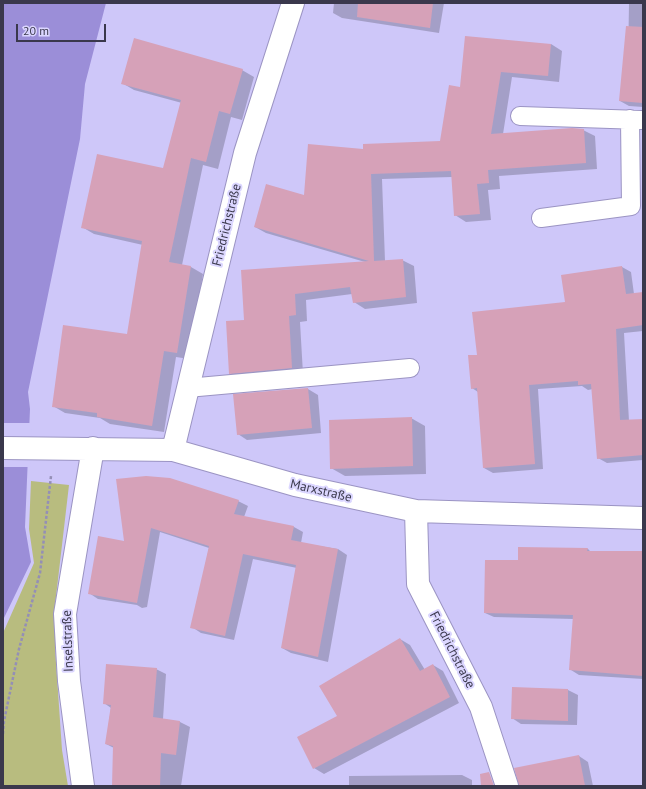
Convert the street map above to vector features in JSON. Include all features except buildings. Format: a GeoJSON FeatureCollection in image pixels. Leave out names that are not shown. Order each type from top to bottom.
{"type":"FeatureCollection","features":[{"type":"Feature","properties":{"kind":"street","name":"Friedrichstraße"},"geometry":{"type":"LineString","coordinates":[[173,450],[245,153],[293,3]]}},
{"type":"Feature","properties":{"kind":"street","name":"Marxstraße"},"geometry":{"type":"LineString","coordinates":[[3,448],[36,447],[173,450],[295,486],[416,512],[643,518]]}},
{"type":"Feature","properties":{"kind":"street","name":"Inselstraße"},"geometry":{"type":"LineString","coordinates":[[83,786],[69,681],[65,614],[93,448]]}},
{"type":"Feature","properties":{"kind":"street","name":"Friedrichstraße"},"geometry":{"type":"LineString","coordinates":[[416,512],[418,584],[482,707],[507,786]]}},
{"type":"Feature","properties":{"kind":"lane"},"geometry":{"type":"LineString","coordinates":[[520,116],[637,119],[631,206],[541,218]]}},
{"type":"Feature","properties":{"kind":"lane"},"geometry":{"type":"LineString","coordinates":[[187,388],[410,368]]}},
{"type":"Feature","properties":{"kind":"path"},"geometry":{"type":"LineString","coordinates":[[3,734],[4,721],[19,649],[40,573],[50,489]]}},
{"type":"Feature","properties":{"kind":"green space"},"geometry":{"type":"Polygon","coordinates":[[[31,481],[69,485],[55,605],[55,648],[62,750],[68,786],[3,786],[3,633],[34,563],[29,529],[31,481]]]}},
{"type":"Feature","properties":{"kind":"shaded area"},"geometry":{"type":"Polygon","coordinates":[[[3,3],[106,3],[85,84],[80,139],[28,392],[30,409],[25,527],[31,562],[3,620],[3,3]]]}},
{"type":"Feature","properties":{"kind":"pier"},"geometry":{"type":"Polygon","coordinates":[[[3,423],[32,423],[30,467],[3,467],[3,423]]]}}]}
